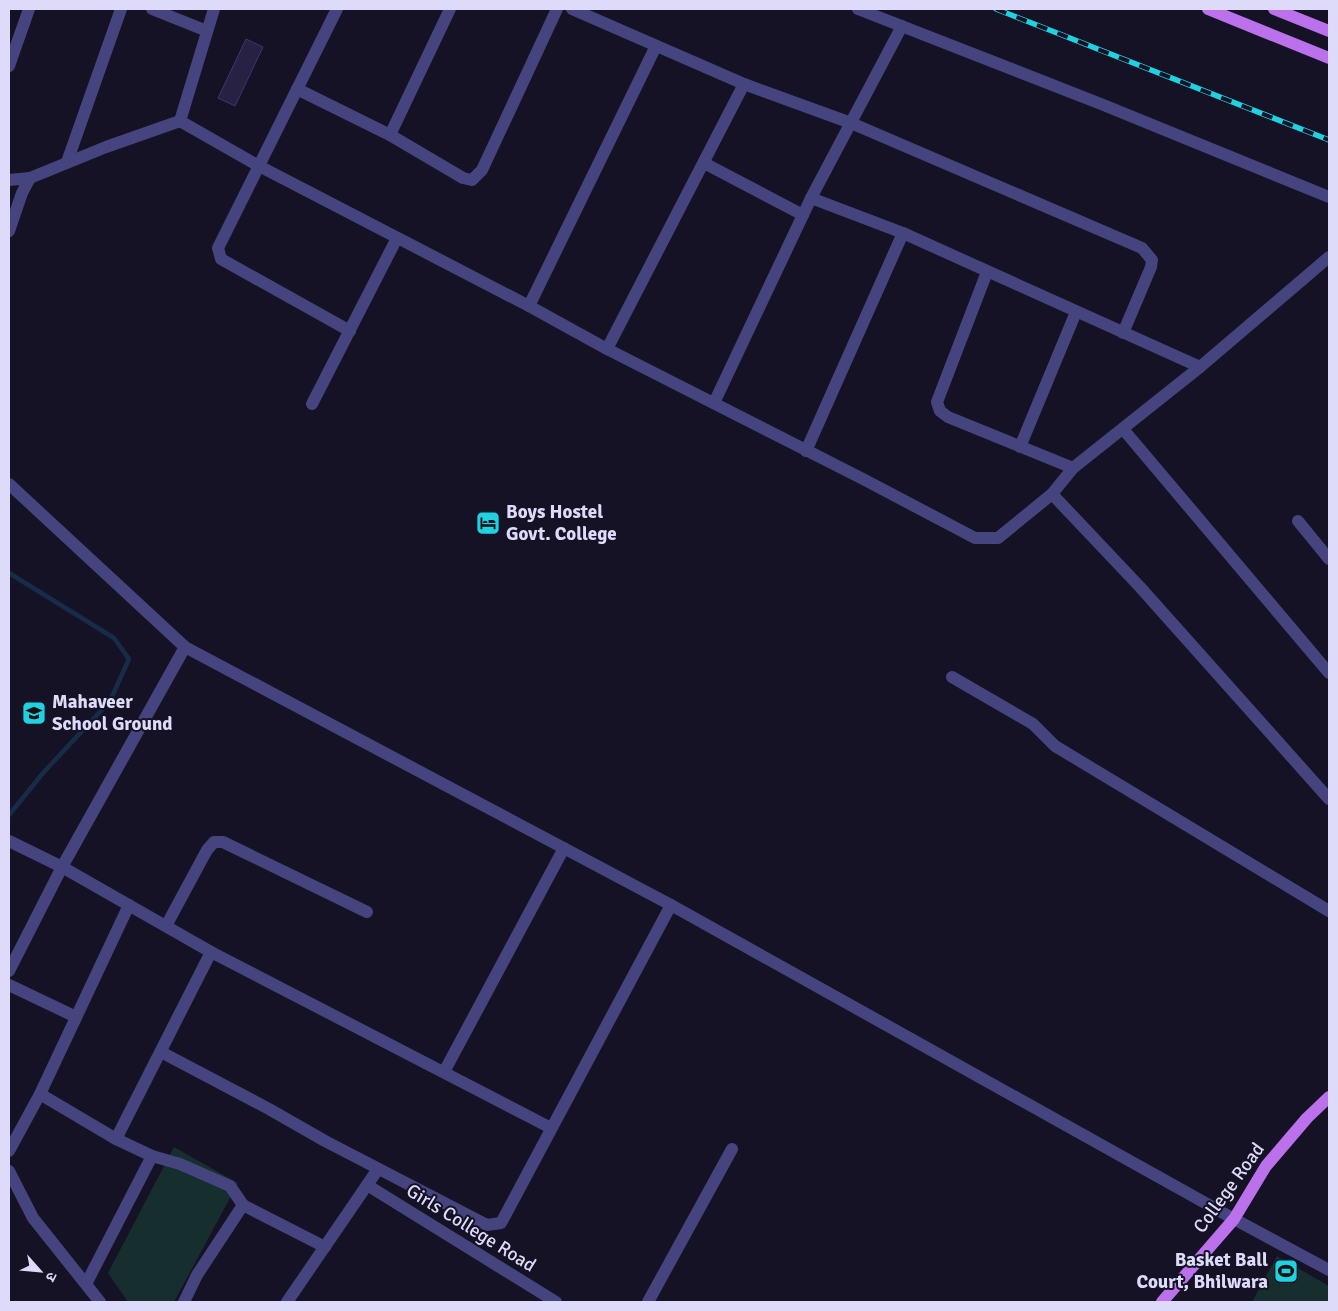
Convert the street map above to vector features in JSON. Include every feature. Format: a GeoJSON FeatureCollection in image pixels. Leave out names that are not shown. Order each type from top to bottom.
{"type":"FeatureCollection","features":[{"type":"Feature","properties":{"kind":"main road"},"geometry":{"type":"LineString","coordinates":[[1208,9],[1329,58]]}},
{"type":"Feature","properties":{"kind":"main road"},"geometry":{"type":"LineString","coordinates":[[1274,9],[1329,31]]}},
{"type":"Feature","properties":{"kind":"main road","name":"College Road"},"geometry":{"type":"LineString","coordinates":[[1162,1302],[1234,1219],[1266,1166],[1307,1118],[1329,1097]]}},
{"type":"Feature","properties":{"kind":"street"},"geometry":{"type":"LineString","coordinates":[[9,66],[29,9]]}},
{"type":"Feature","properties":{"kind":"street"},"geometry":{"type":"LineString","coordinates":[[67,162],[121,9]]}},
{"type":"Feature","properties":{"kind":"street"},"geometry":{"type":"LineString","coordinates":[[152,9],[208,31]]}},
{"type":"Feature","properties":{"kind":"street"},"geometry":{"type":"LineString","coordinates":[[180,121],[214,9]]}},
{"type":"Feature","properties":{"kind":"street"},"geometry":{"type":"LineString","coordinates":[[337,9],[218,248],[221,259],[350,330]]}},
{"type":"Feature","properties":{"kind":"street"},"geometry":{"type":"LineString","coordinates":[[390,135],[450,9]]}},
{"type":"Feature","properties":{"kind":"street"},"geometry":{"type":"LineString","coordinates":[[297,89],[390,135],[463,178],[472,180],[482,170],[557,9]]}},
{"type":"Feature","properties":{"kind":"street"},"geometry":{"type":"LineString","coordinates":[[572,9],[744,84],[852,123],[1142,248],[1152,260],[1151,268],[1123,333]]}},
{"type":"Feature","properties":{"kind":"street"},"geometry":{"type":"LineString","coordinates":[[858,9],[1329,197]]}},
{"type":"Feature","properties":{"kind":"street"},"geometry":{"type":"LineString","coordinates":[[714,403],[811,198],[902,26]]}},
{"type":"Feature","properties":{"kind":"street"},"geometry":{"type":"LineString","coordinates":[[529,306],[656,46]]}},
{"type":"Feature","properties":{"kind":"street"},"geometry":{"type":"LineString","coordinates":[[607,349],[744,84]]}},
{"type":"Feature","properties":{"kind":"street"},"geometry":{"type":"LineString","coordinates":[[9,180],[30,178],[67,162],[180,121],[259,166],[529,306],[607,349],[864,479],[975,538],[998,538],[1052,494],[1073,468],[1200,367],[1329,258]]}},
{"type":"Feature","properties":{"kind":"street"},"geometry":{"type":"LineString","coordinates":[[704,163],[803,215]]}},
{"type":"Feature","properties":{"kind":"street"},"geometry":{"type":"LineString","coordinates":[[9,230],[22,193],[30,178]]}},
{"type":"Feature","properties":{"kind":"street"},"geometry":{"type":"LineString","coordinates":[[811,198],[903,233],[1200,367]]}},
{"type":"Feature","properties":{"kind":"street"},"geometry":{"type":"LineString","coordinates":[[806,451],[903,233]]}},
{"type":"Feature","properties":{"kind":"street"},"geometry":{"type":"LineString","coordinates":[[312,404],[398,238]]}},
{"type":"Feature","properties":{"kind":"street"},"geometry":{"type":"LineString","coordinates":[[987,272],[937,402],[940,411],[948,417],[1073,468]]}},
{"type":"Feature","properties":{"kind":"street"},"geometry":{"type":"LineString","coordinates":[[1020,446],[1076,312]]}},
{"type":"Feature","properties":{"kind":"street"},"geometry":{"type":"LineString","coordinates":[[1123,429],[1329,673]]}},
{"type":"Feature","properties":{"kind":"street"},"geometry":{"type":"LineString","coordinates":[[9,484],[185,647],[671,905],[1329,1270]]}},
{"type":"Feature","properties":{"kind":"street"},"geometry":{"type":"LineString","coordinates":[[1052,494],[1140,587],[1329,799]]}},
{"type":"Feature","properties":{"kind":"street"},"geometry":{"type":"LineString","coordinates":[[1298,521],[1329,559]]}},
{"type":"Feature","properties":{"kind":"street"},"geometry":{"type":"LineString","coordinates":[[9,971],[62,867],[185,647]]}},
{"type":"Feature","properties":{"kind":"street"},"geometry":{"type":"LineString","coordinates":[[952,677],[1033,724],[1056,746],[1329,911]]}},
{"type":"Feature","properties":{"kind":"street"},"geometry":{"type":"LineString","coordinates":[[9,841],[62,867],[211,952],[551,1128]]}},
{"type":"Feature","properties":{"kind":"street"},"geometry":{"type":"LineString","coordinates":[[166,926],[207,850],[214,842],[224,842],[367,912]]}},
{"type":"Feature","properties":{"kind":"street"},"geometry":{"type":"LineString","coordinates":[[444,1072],[564,848]]}},
{"type":"Feature","properties":{"kind":"street"},"geometry":{"type":"LineString","coordinates":[[9,1151],[40,1094],[129,905]]}},
{"type":"Feature","properties":{"kind":"street"},"geometry":{"type":"LineString","coordinates":[[161,1052],[325,1141],[487,1225],[500,1223],[671,905]]}},
{"type":"Feature","properties":{"kind":"street"},"geometry":{"type":"LineString","coordinates":[[116,1139],[211,952]]}},
{"type":"Feature","properties":{"kind":"street"},"geometry":{"type":"LineString","coordinates":[[9,985],[76,1018]]}},
{"type":"Feature","properties":{"kind":"street"},"geometry":{"type":"LineString","coordinates":[[40,1094],[116,1139],[152,1156],[180,1164],[230,1186],[243,1204],[325,1247]]}},
{"type":"Feature","properties":{"kind":"street"},"geometry":{"type":"LineString","coordinates":[[648,1302],[732,1149]]}},
{"type":"Feature","properties":{"kind":"street"},"geometry":{"type":"LineString","coordinates":[[86,1284],[152,1156]]}},
{"type":"Feature","properties":{"kind":"street"},"geometry":{"type":"LineString","coordinates":[[287,1302],[378,1169]]}},
{"type":"Feature","properties":{"kind":"street"},"geometry":{"type":"LineString","coordinates":[[9,1171],[33,1218],[100,1302]]}},
{"type":"Feature","properties":{"kind":"street","name":"Girls College Road"},"geometry":{"type":"LineString","coordinates":[[367,1185],[556,1302]]}},
{"type":"Feature","properties":{"kind":"street"},"geometry":{"type":"LineString","coordinates":[[184,1302],[197,1275],[243,1204]]}},
{"type":"Feature","properties":{"kind":"green space"},"geometry":{"type":"Polygon","coordinates":[[[174,1147],[238,1183],[174,1302],[128,1302],[108,1273],[174,1147]]]}},
{"type":"Feature","properties":{"kind":"green space","name":"Basket Ball Court, Bhilwara"},"geometry":{"type":"Polygon","coordinates":[[[1277,1256],[1329,1286],[1329,1302],[1252,1302],[1277,1256]]]}},
{"type":"Feature","properties":{"kind":"building"},"geometry":{"type":"Polygon","coordinates":[[[246,39],[263,47],[235,106],[218,98],[246,39]]]}},
{"type":"Feature","properties":{"kind":"waterway"},"geometry":{"type":"LineString","coordinates":[[9,573],[114,638],[129,659],[110,701],[43,773],[9,815]]}},
{"type":"Feature","properties":{"kind":"railway"},"geometry":{"type":"LineString","coordinates":[[996,9],[1329,140]]}},
{"type":"Feature","properties":{"kind":"place","name":"Boys Hostel Govt. College"},"geometry":{"type":"Point","coordinates":[488,523]}},
{"type":"Feature","properties":{"kind":"place","name":"Mahaveer School Ground"},"geometry":{"type":"Point","coordinates":[34,713]}},
{"type":"Feature","properties":{"kind":"place","name":"Basket Ball Court, Bhilwara"},"geometry":{"type":"Point","coordinates":[1286,1271]}}]}
